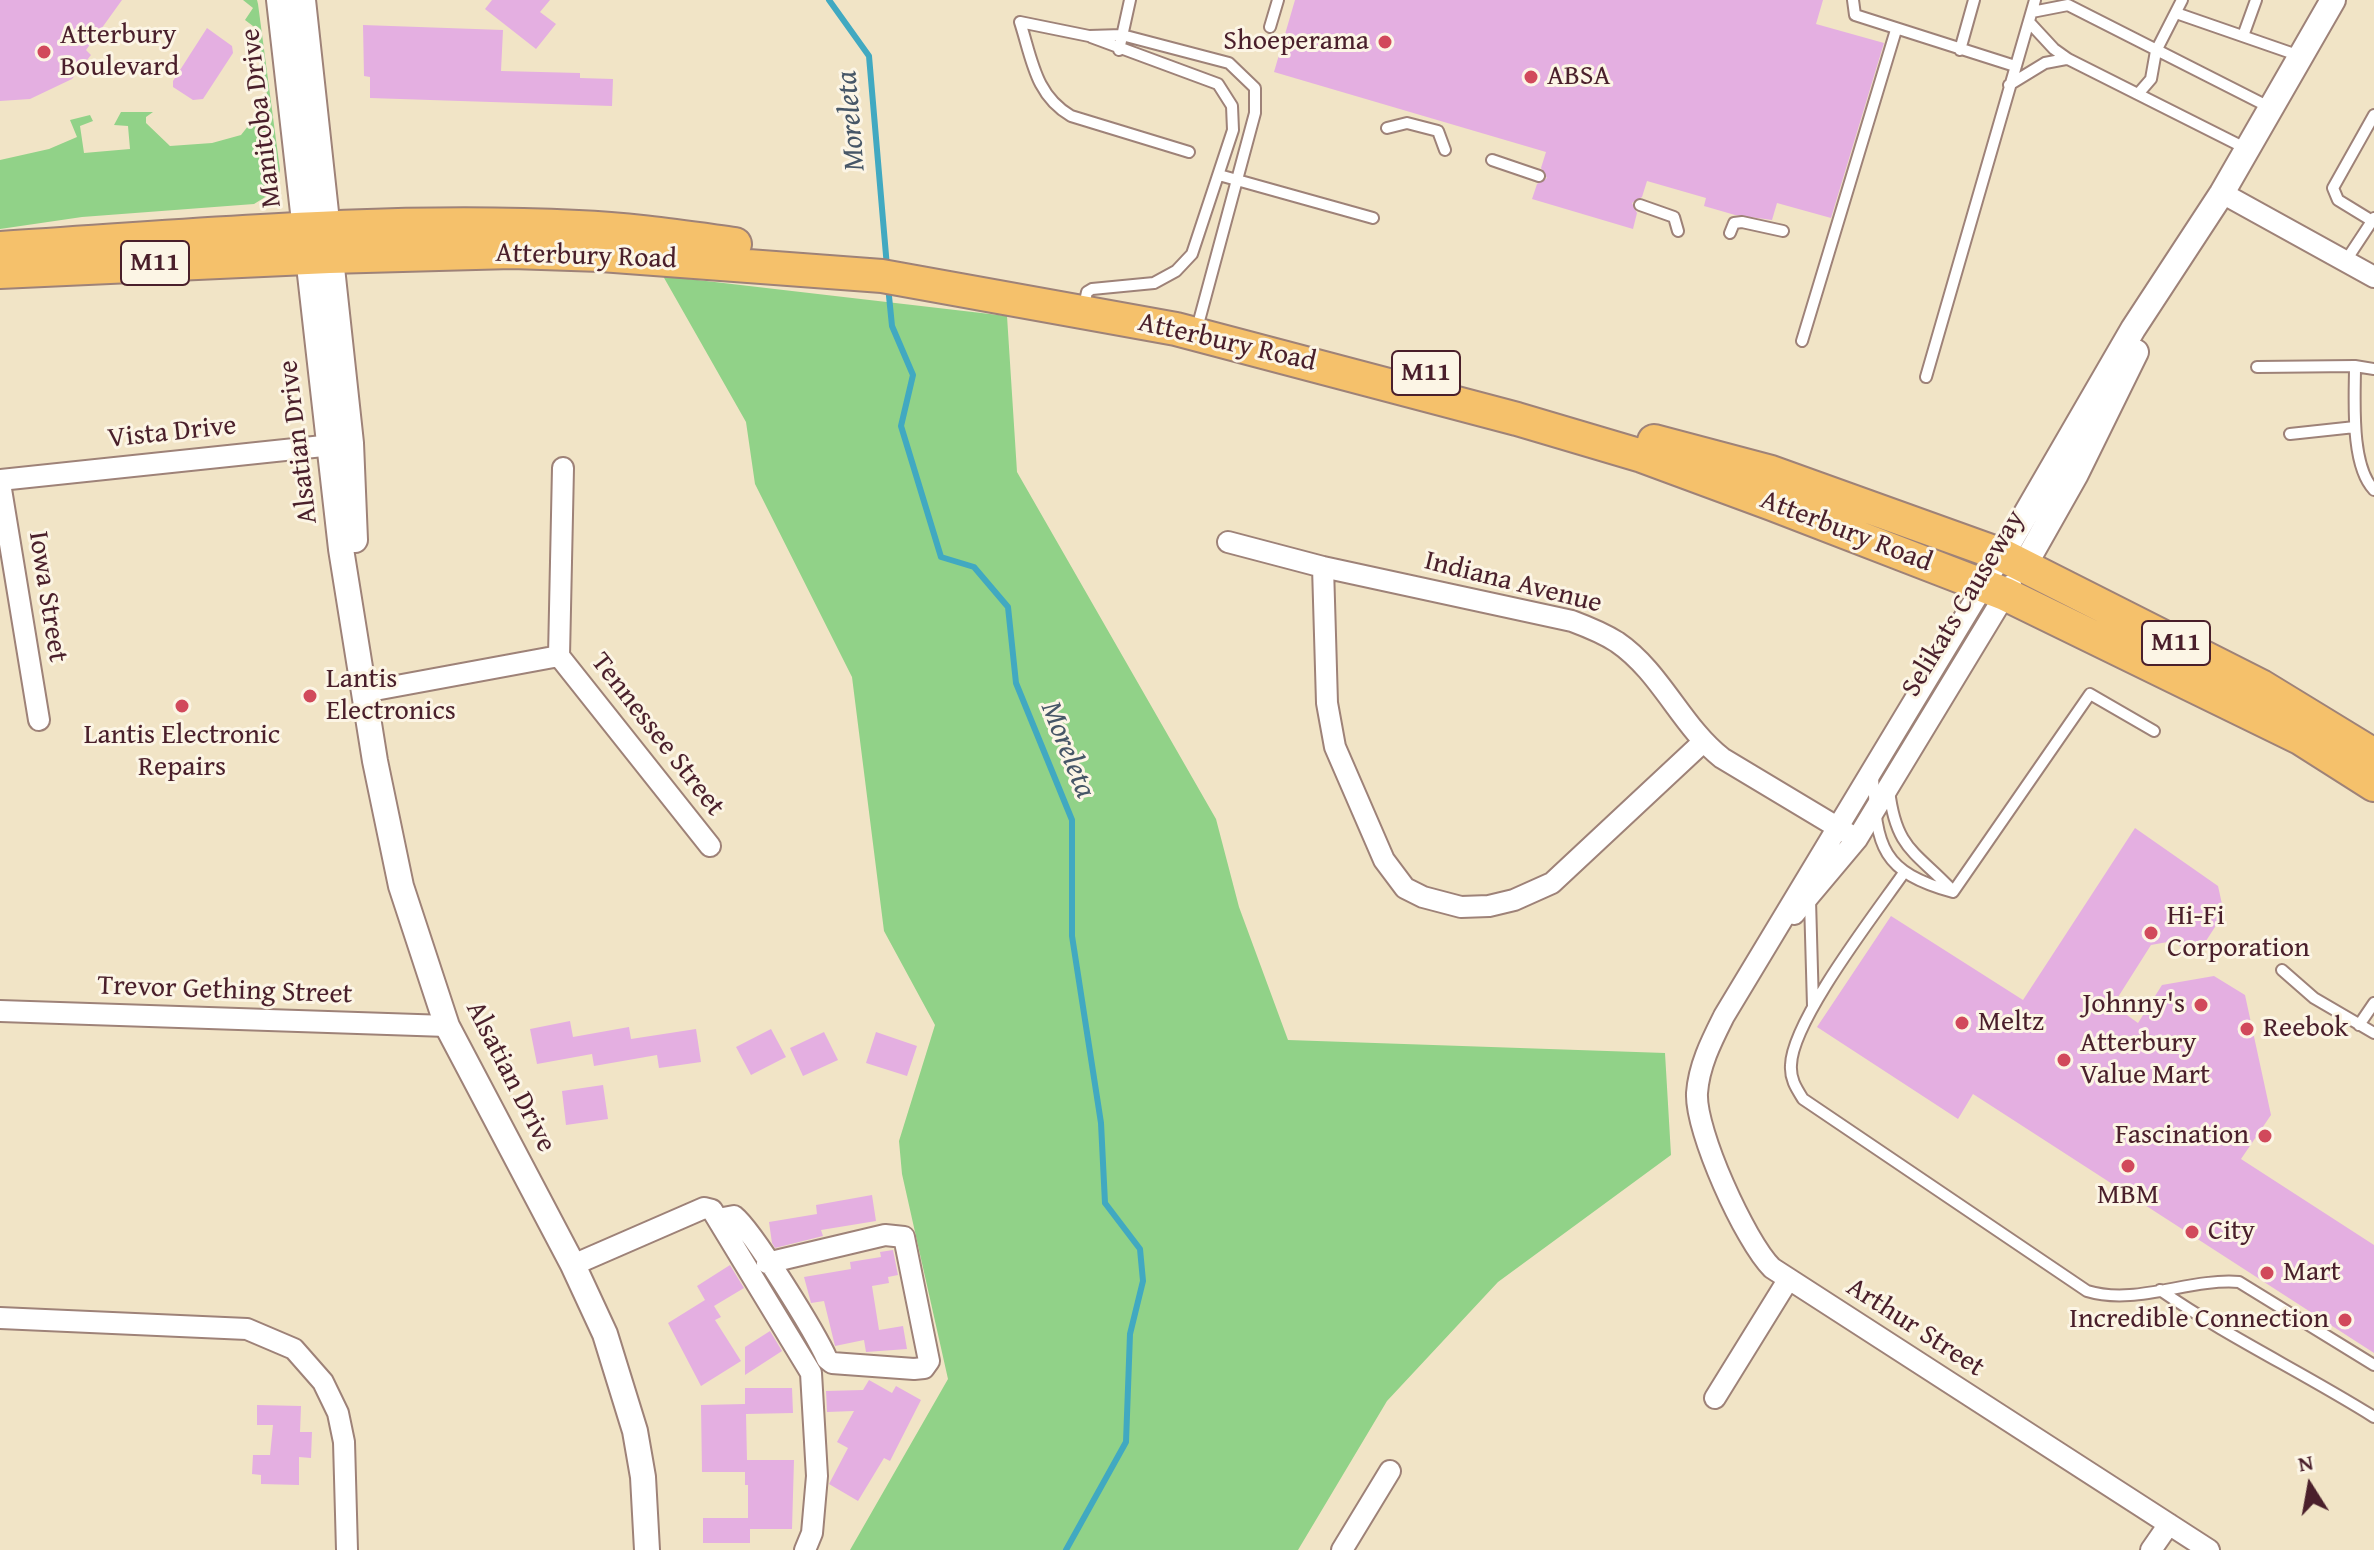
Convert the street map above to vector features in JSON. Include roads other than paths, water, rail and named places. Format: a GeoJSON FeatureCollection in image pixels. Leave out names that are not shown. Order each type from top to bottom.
{"type":"FeatureCollection","features":[{"type":"Feature","properties":{"kind":"main road","name":"Atterbury Road"},"geometry":{"type":"LineString","coordinates":[[0,248],[318,243],[820,263],[882,276],[948,278],[1198,324],[1444,378],[1771,472],[2013,561],[2261,686],[2374,755]]}},
{"type":"Feature","properties":{"kind":"main road","name":"Atterbury Road"},"geometry":{"type":"LineString","coordinates":[[0,272],[318,243]]}},
{"type":"Feature","properties":{"kind":"main road","name":"Atterbury Road"},"geometry":{"type":"LineString","coordinates":[[1198,324],[1642,456],[1994,590],[2300,738],[2374,785]]}},
{"type":"Feature","properties":{"kind":"street","name":"Manitoba Drive"},"geometry":{"type":"LineString","coordinates":[[279,0],[282,41],[318,243]]}},
{"type":"Feature","properties":{"kind":"street","name":"Manitoba Drive"},"geometry":{"type":"LineString","coordinates":[[303,0],[318,243]]}},
{"type":"Feature","properties":{"kind":"street","name":"Selikats Causeway"},"geometry":{"type":"LineString","coordinates":[[1700,1071],[1724,1016],[1836,826],[2013,561],[2133,329],[2222,193],[2333,0]]}},
{"type":"Feature","properties":{"kind":"street"},"geometry":{"type":"LineString","coordinates":[[2222,193],[2374,277]]}},
{"type":"Feature","properties":{"kind":"street","name":"Alsatian Drive"},"geometry":{"type":"LineString","coordinates":[[318,243],[364,692],[401,886],[447,1026],[573,1265],[605,1334],[635,1431],[643,1477],[647,1550]]}},
{"type":"Feature","properties":{"kind":"street","name":"Vista Drive"},"geometry":{"type":"LineString","coordinates":[[0,482],[339,444]]}},
{"type":"Feature","properties":{"kind":"street","name":"Tennessee Street"},"geometry":{"type":"LineString","coordinates":[[563,468],[559,656],[710,846]]}},
{"type":"Feature","properties":{"kind":"street","name":"Iowa Street"},"geometry":{"type":"LineString","coordinates":[[0,482],[39,720]]}},
{"type":"Feature","properties":{"kind":"street","name":"Indiana Avenue"},"geometry":{"type":"LineString","coordinates":[[1228,542],[1323,567],[1572,621],[1603,634],[1641,663],[1702,743],[1857,839]]}},
{"type":"Feature","properties":{"kind":"street"},"geometry":{"type":"LineString","coordinates":[[1323,567],[1327,703],[1335,747],[1384,860],[1395,878],[1423,897],[1461,907],[1489,906],[1514,900],[1552,883],[1702,743]]}},
{"type":"Feature","properties":{"kind":"street","name":"Selikats Causeway"},"geometry":{"type":"LineString","coordinates":[[1771,937],[1810,897],[1857,839],[1889,787],[1994,590]]}},
{"type":"Feature","properties":{"kind":"street"},"geometry":{"type":"LineString","coordinates":[[364,692],[559,656]]}},
{"type":"Feature","properties":{"kind":"street","name":"Trevor Gething Street"},"geometry":{"type":"LineString","coordinates":[[0,1011],[447,1026]]}},
{"type":"Feature","properties":{"kind":"street","name":"Arthur Street"},"geometry":{"type":"LineString","coordinates":[[1700,1071],[1698,1108],[1713,1155],[1752,1243],[1763,1259],[1788,1280],[2209,1550]]}},
{"type":"Feature","properties":{"kind":"street"},"geometry":{"type":"LineString","coordinates":[[573,1265],[711,1214],[734,1216],[746,1226],[767,1263],[832,1363],[924,1368],[929,1361],[904,1237],[885,1235],[767,1263]]}},
{"type":"Feature","properties":{"kind":"street"},"geometry":{"type":"LineString","coordinates":[[711,1214],[811,1373],[817,1476],[812,1533],[805,1550]]}},
{"type":"Feature","properties":{"kind":"street"},"geometry":{"type":"LineString","coordinates":[[1715,1398],[1788,1280]]}},
{"type":"Feature","properties":{"kind":"street"},"geometry":{"type":"LineString","coordinates":[[0,1318],[247,1329],[294,1349],[323,1382],[338,1413],[344,1442],[347,1550]]}},
{"type":"Feature","properties":{"kind":"street"},"geometry":{"type":"LineString","coordinates":[[1342,1550],[1390,1471]]}},
{"type":"Feature","properties":{"kind":"street"},"geometry":{"type":"LineString","coordinates":[[2151,1550],[2169,1524]]}},
{"type":"Feature","properties":{"kind":"lane"},"geometry":{"type":"LineString","coordinates":[[268,0],[282,41]]}},
{"type":"Feature","properties":{"kind":"lane"},"geometry":{"type":"LineString","coordinates":[[1119,50],[1130,0]]}},
{"type":"Feature","properties":{"kind":"lane"},"geometry":{"type":"LineString","coordinates":[[1270,27],[1278,0]]}},
{"type":"Feature","properties":{"kind":"lane"},"geometry":{"type":"LineString","coordinates":[[1853,0],[1855,15],[2015,66]]}},
{"type":"Feature","properties":{"kind":"lane"},"geometry":{"type":"LineString","coordinates":[[1960,50],[1974,0]]}},
{"type":"Feature","properties":{"kind":"lane"},"geometry":{"type":"LineString","coordinates":[[1926,377],[2035,0]]}},
{"type":"Feature","properties":{"kind":"lane"},"geometry":{"type":"LineString","coordinates":[[2138,94],[2151,79],[2156,51],[2182,0]]}},
{"type":"Feature","properties":{"kind":"lane"},"geometry":{"type":"LineString","coordinates":[[2243,36],[2256,0]]}},
{"type":"Feature","properties":{"kind":"lane"},"geometry":{"type":"LineString","coordinates":[[2031,17],[2068,3],[2269,107]]}},
{"type":"Feature","properties":{"kind":"lane"},"geometry":{"type":"LineString","coordinates":[[2176,13],[2300,56]]}},
{"type":"Feature","properties":{"kind":"lane"},"geometry":{"type":"LineString","coordinates":[[2031,17],[2054,49],[2068,59],[2247,149]]}},
{"type":"Feature","properties":{"kind":"lane"},"geometry":{"type":"LineString","coordinates":[[1189,152],[1071,116],[1054,106],[1034,70],[1020,22],[1089,36],[1122,35],[1229,63],[1255,88],[1257,104],[1198,324]]}},
{"type":"Feature","properties":{"kind":"lane"},"geometry":{"type":"LineString","coordinates":[[1802,341],[1896,30]]}},
{"type":"Feature","properties":{"kind":"lane"},"geometry":{"type":"LineString","coordinates":[[1085,302],[1097,287],[1134,287],[1154,283],[1186,263],[1196,244],[1234,120],[1223,88],[1089,36]]}},
{"type":"Feature","properties":{"kind":"lane"},"geometry":{"type":"LineString","coordinates":[[2009,85],[2045,63],[2068,59]]}},
{"type":"Feature","properties":{"kind":"lane"},"geometry":{"type":"LineString","coordinates":[[2345,262],[2373,220],[2338,200],[2333,188],[2374,115]]}},
{"type":"Feature","properties":{"kind":"lane"},"geometry":{"type":"LineString","coordinates":[[1387,128],[1407,123],[1438,131],[1445,150]]}},
{"type":"Feature","properties":{"kind":"lane"},"geometry":{"type":"LineString","coordinates":[[1492,160],[1539,176]]}},
{"type":"Feature","properties":{"kind":"lane"},"geometry":{"type":"LineString","coordinates":[[1219,175],[1373,218]]}},
{"type":"Feature","properties":{"kind":"lane"},"geometry":{"type":"LineString","coordinates":[[1640,205],[1674,217],[1678,231]]}},
{"type":"Feature","properties":{"kind":"lane"},"geometry":{"type":"LineString","coordinates":[[1730,233],[1734,223],[1742,222],[1783,231]]}},
{"type":"Feature","properties":{"kind":"lane"},"geometry":{"type":"LineString","coordinates":[[2355,366],[2355,427],[2364,471],[2374,490]]}},
{"type":"Feature","properties":{"kind":"lane"},"geometry":{"type":"LineString","coordinates":[[2257,367],[2355,366],[2374,369]]}},
{"type":"Feature","properties":{"kind":"lane"},"geometry":{"type":"LineString","coordinates":[[2290,434],[2355,427]]}},
{"type":"Feature","properties":{"kind":"lane"},"geometry":{"type":"LineString","coordinates":[[1953,892],[2090,694],[2154,731]]}},
{"type":"Feature","properties":{"kind":"lane"},"geometry":{"type":"LineString","coordinates":[[1873,768],[1874,809],[1888,854],[1903,874],[1953,892]]}},
{"type":"Feature","properties":{"kind":"lane"},"geometry":{"type":"LineString","coordinates":[[1889,787],[1892,813],[1904,844],[1953,892]]}},
{"type":"Feature","properties":{"kind":"lane"},"geometry":{"type":"LineString","coordinates":[[1903,874],[1813,1006],[1791,1061],[1792,1079],[1803,1099],[2087,1291],[2111,1296],[2214,1281],[2239,1282],[2374,1365]]}},
{"type":"Feature","properties":{"kind":"lane"},"geometry":{"type":"LineString","coordinates":[[1810,897],[1813,1006]]}},
{"type":"Feature","properties":{"kind":"lane"},"geometry":{"type":"LineString","coordinates":[[2282,970],[2294,984],[2374,1033]]}},
{"type":"Feature","properties":{"kind":"lane"},"geometry":{"type":"LineString","coordinates":[[2359,1025],[2374,1003]]}},
{"type":"Feature","properties":{"kind":"lane"},"geometry":{"type":"LineString","coordinates":[[2160,1290],[2193,1313],[2274,1356],[2374,1417]]}},
{"type":"Feature","properties":{"kind":"waterway","name":"Moreleta"},"geometry":{"type":"LineString","coordinates":[[829,0],[869,56],[887,267]]}},
{"type":"Feature","properties":{"kind":"waterway","name":"Moreleta"},"geometry":{"type":"LineString","coordinates":[[888,286],[892,326],[913,375],[901,426],[941,557],[974,567],[1008,607],[1016,683],[1072,820],[1072,936],[1101,1123],[1105,1203],[1140,1249],[1143,1281],[1130,1334],[1126,1442],[1066,1550]]}},
{"type":"Feature","properties":{"kind":"place","name":"Shoeperama"},"geometry":{"type":"Point","coordinates":[1385,42]}},
{"type":"Feature","properties":{"kind":"place","name":"Atterbury Boulevard"},"geometry":{"type":"Point","coordinates":[44,52]}},
{"type":"Feature","properties":{"kind":"place","name":"ABSA"},"geometry":{"type":"Point","coordinates":[1531,77]}},
{"type":"Feature","properties":{"kind":"place","name":"Lantis Electronics"},"geometry":{"type":"Point","coordinates":[310,696]}},
{"type":"Feature","properties":{"kind":"place","name":"Lantis Electronic Repairs"},"geometry":{"type":"Point","coordinates":[182,706]}},
{"type":"Feature","properties":{"kind":"place","name":"Hi-Fi Corporation"},"geometry":{"type":"Point","coordinates":[2151,933]}},
{"type":"Feature","properties":{"kind":"place","name":"Johnny's"},"geometry":{"type":"Point","coordinates":[2201,1005]}},
{"type":"Feature","properties":{"kind":"place","name":"Meltz"},"geometry":{"type":"Point","coordinates":[1962,1023]}},
{"type":"Feature","properties":{"kind":"place","name":"Reebok"},"geometry":{"type":"Point","coordinates":[2247,1029]}},
{"type":"Feature","properties":{"kind":"place","name":"Atterbury Value Mart"},"geometry":{"type":"Point","coordinates":[2064,1060]}},
{"type":"Feature","properties":{"kind":"place","name":"Fascination"},"geometry":{"type":"Point","coordinates":[2265,1136]}},
{"type":"Feature","properties":{"kind":"place","name":"MBM"},"geometry":{"type":"Point","coordinates":[2128,1166]}},
{"type":"Feature","properties":{"kind":"place","name":"City"},"geometry":{"type":"Point","coordinates":[2192,1232]}},
{"type":"Feature","properties":{"kind":"place","name":"Mart"},"geometry":{"type":"Point","coordinates":[2267,1273]}},
{"type":"Feature","properties":{"kind":"place","name":"Incredible Connection"},"geometry":{"type":"Point","coordinates":[2345,1320]}}]}
